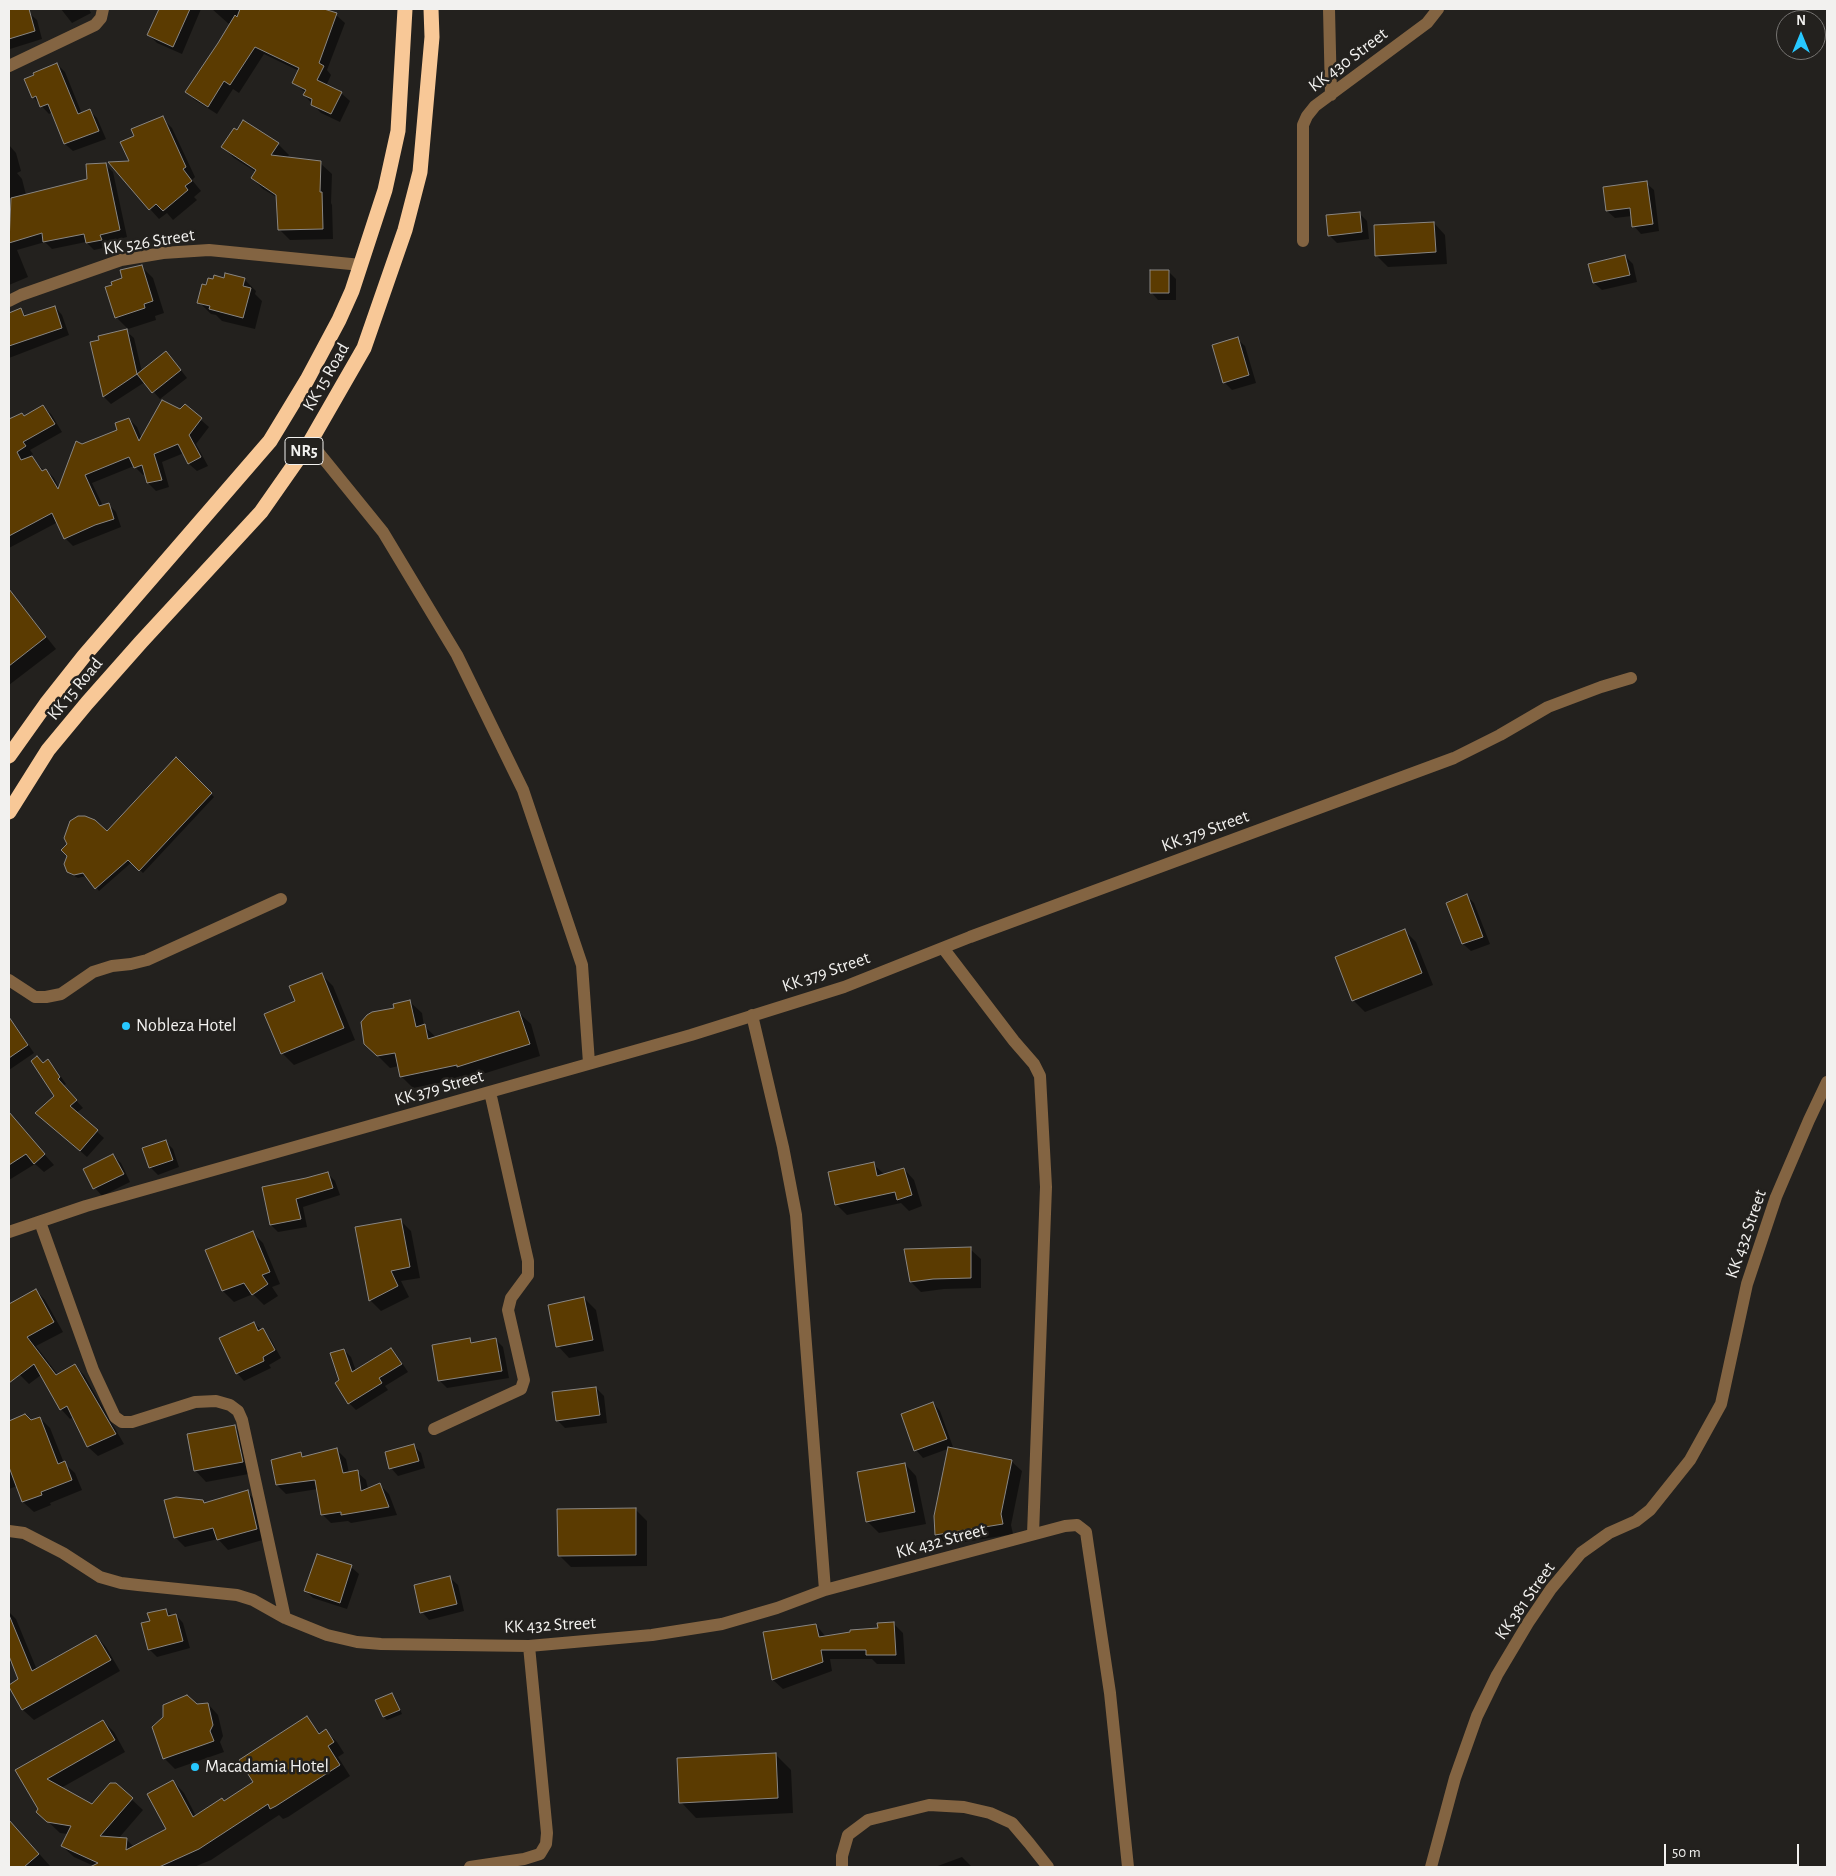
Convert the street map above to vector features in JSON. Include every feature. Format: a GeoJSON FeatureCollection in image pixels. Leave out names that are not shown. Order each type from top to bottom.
{"type":"FeatureCollection","features":[{"type":"Feature","properties":{"kind":"highway","name":"KK 15 Road"},"geometry":{"type":"LineString","coordinates":[[9,756],[46,704],[84,656],[270,441],[307,380],[339,320],[352,291],[385,190],[398,131],[404,9]]}},
{"type":"Feature","properties":{"kind":"highway","name":"KK 15 Road"},"geometry":{"type":"LineString","coordinates":[[9,812],[48,750],[140,642],[261,512],[310,442],[364,348],[405,230],[420,172],[432,37],[432,9]]}},
{"type":"Feature","properties":{"kind":"street"},"geometry":{"type":"LineString","coordinates":[[9,66],[95,25],[101,18],[103,9]]}},
{"type":"Feature","properties":{"kind":"street"},"geometry":{"type":"LineString","coordinates":[[1329,9],[1331,95]]}},
{"type":"Feature","properties":{"kind":"street","name":"KK 430 Street"},"geometry":{"type":"LineString","coordinates":[[1303,241],[1303,125],[1315,106],[1427,23],[1438,9]]}},
{"type":"Feature","properties":{"kind":"street","name":"KK 526 Street"},"geometry":{"type":"LineString","coordinates":[[9,301],[20,295],[121,260],[163,253],[209,250],[361,265]]}},
{"type":"Feature","properties":{"kind":"street"},"geometry":{"type":"LineString","coordinates":[[310,442],[382,532],[457,655],[523,790],[582,965],[589,1063]]}},
{"type":"Feature","properties":{"kind":"street","name":"KK 379 Street"},"geometry":{"type":"LineString","coordinates":[[9,1232],[86,1206],[691,1035],[844,987],[943,948],[1454,758],[1500,735],[1548,707],[1631,678]]}},
{"type":"Feature","properties":{"kind":"street"},"geometry":{"type":"LineString","coordinates":[[9,980],[35,997],[61,994],[93,972],[112,966],[146,960],[281,899]]}},
{"type":"Feature","properties":{"kind":"street"},"geometry":{"type":"LineString","coordinates":[[943,948],[1014,1041],[1027,1054],[1040,1076],[1046,1187],[1033,1534]]}},
{"type":"Feature","properties":{"kind":"street"},"geometry":{"type":"LineString","coordinates":[[752,1016],[783,1147],[796,1215],[825,1590]]}},
{"type":"Feature","properties":{"kind":"street","name":"KK 432 Street"},"geometry":{"type":"LineString","coordinates":[[1721,1404],[1750,1276],[1776,1197],[1827,1082]]}},
{"type":"Feature","properties":{"kind":"street"},"geometry":{"type":"LineString","coordinates":[[434,1428],[520,1389],[524,1380],[508,1310],[511,1298],[528,1275],[528,1261],[490,1092]]}},
{"type":"Feature","properties":{"kind":"street"},"geometry":{"type":"LineString","coordinates":[[40,1222],[94,1370],[116,1417],[122,1422],[132,1422],[195,1402],[216,1401],[238,1411],[242,1420],[286,1618]]}},
{"type":"Feature","properties":{"kind":"street","name":"KK 381 Street"},"geometry":{"type":"LineString","coordinates":[[1430,1867],[1454,1778],[1476,1716],[1497,1675],[1528,1623],[1551,1589],[1581,1553],[1609,1533],[1636,1521],[1650,1510],[1690,1460],[1721,1404]]}},
{"type":"Feature","properties":{"kind":"street","name":"KK 432 Street"},"geometry":{"type":"LineString","coordinates":[[9,1531],[24,1533],[63,1552],[100,1577],[138,1586],[237,1595],[253,1600],[286,1618],[327,1635],[357,1642],[529,1646],[652,1635],[722,1624],[777,1608],[825,1590],[1064,1526],[1077,1525],[1086,1532],[1110,1693],[1128,1867]]}},
{"type":"Feature","properties":{"kind":"street"},"geometry":{"type":"LineString","coordinates":[[470,1867],[524,1859],[540,1854],[546,1844],[547,1833],[529,1646]]}},
{"type":"Feature","properties":{"kind":"street"},"geometry":{"type":"LineString","coordinates":[[842,1867],[842,1856],[848,1835],[868,1820],[929,1805],[964,1807],[990,1813],[1012,1823],[1048,1867]]}},
{"type":"Feature","properties":{"kind":"building"},"geometry":{"type":"Polygon","coordinates":[[[9,9],[29,9],[35,31],[9,39],[9,9]]]}},
{"type":"Feature","properties":{"kind":"building"},"geometry":{"type":"Polygon","coordinates":[[[159,9],[190,9],[173,47],[147,35],[159,9]]]}},
{"type":"Feature","properties":{"kind":"building"},"geometry":{"type":"Polygon","coordinates":[[[240,9],[324,9],[337,13],[319,63],[324,66],[317,80],[342,92],[331,114],[311,105],[312,99],[303,95],[306,90],[292,83],[299,68],[255,47],[230,85],[224,81],[208,107],[185,92],[235,15],[237,17],[240,9]]]}},
{"type":"Feature","properties":{"kind":"building"},"geometry":{"type":"Polygon","coordinates":[[[57,63],[78,114],[90,109],[99,131],[64,144],[48,104],[40,107],[36,96],[32,98],[24,79],[57,63]]]}},
{"type":"Feature","properties":{"kind":"building"},"geometry":{"type":"Polygon","coordinates":[[[163,116],[186,167],[183,169],[192,181],[185,186],[188,190],[163,211],[156,204],[149,210],[108,162],[129,161],[120,142],[134,136],[131,129],[163,116]]]}},
{"type":"Feature","properties":{"kind":"building"},"geometry":{"type":"Polygon","coordinates":[[[243,120],[279,143],[271,155],[321,161],[320,192],[322,192],[323,229],[278,230],[276,195],[251,178],[256,170],[221,147],[234,128],[237,130],[243,120]]]}},
{"type":"Feature","properties":{"kind":"building"},"geometry":{"type":"Polygon","coordinates":[[[106,163],[120,230],[100,235],[102,240],[86,243],[84,234],[43,242],[42,233],[9,243],[11,198],[87,179],[86,164],[106,163]]]}},
{"type":"Feature","properties":{"kind":"building"},"geometry":{"type":"Polygon","coordinates":[[[1647,181],[1653,224],[1632,227],[1630,208],[1606,211],[1603,187],[1647,181]]]}},
{"type":"Feature","properties":{"kind":"building"},"geometry":{"type":"Polygon","coordinates":[[[1360,212],[1362,232],[1328,236],[1326,215],[1360,212]]]}},
{"type":"Feature","properties":{"kind":"building"},"geometry":{"type":"Polygon","coordinates":[[[1434,222],[1436,252],[1375,256],[1374,225],[1434,222]]]}},
{"type":"Feature","properties":{"kind":"building"},"geometry":{"type":"Polygon","coordinates":[[[1625,255],[1630,275],[1593,283],[1588,264],[1625,255]]]}},
{"type":"Feature","properties":{"kind":"building"},"geometry":{"type":"Polygon","coordinates":[[[142,265],[153,301],[144,304],[145,308],[115,318],[105,287],[112,285],[111,282],[122,278],[120,270],[142,265]]]}},
{"type":"Feature","properties":{"kind":"building"},"geometry":{"type":"Polygon","coordinates":[[[1150,270],[1169,270],[1169,293],[1150,293],[1150,270]]]}},
{"type":"Feature","properties":{"kind":"building"},"geometry":{"type":"Polygon","coordinates":[[[225,273],[245,278],[243,286],[251,288],[243,318],[209,309],[210,306],[197,303],[202,284],[206,285],[208,278],[213,279],[214,275],[224,278],[225,273]]]}},
{"type":"Feature","properties":{"kind":"building"},"geometry":{"type":"Polygon","coordinates":[[[55,306],[62,328],[9,346],[9,313],[21,308],[24,316],[55,306]]]}},
{"type":"Feature","properties":{"kind":"building"},"geometry":{"type":"Polygon","coordinates":[[[127,329],[137,374],[103,397],[90,342],[99,340],[98,336],[127,329]]]}},
{"type":"Feature","properties":{"kind":"building"},"geometry":{"type":"Polygon","coordinates":[[[1238,337],[1249,375],[1223,383],[1212,345],[1238,337]]]}},
{"type":"Feature","properties":{"kind":"building"},"geometry":{"type":"Polygon","coordinates":[[[166,351],[181,370],[152,393],[137,374],[166,351]]]}},
{"type":"Feature","properties":{"kind":"building"},"geometry":{"type":"Polygon","coordinates":[[[162,400],[180,409],[185,404],[202,418],[189,435],[201,457],[188,464],[178,444],[154,454],[162,480],[147,483],[142,465],[134,468],[129,457],[85,475],[99,506],[109,503],[114,519],[64,539],[52,513],[9,536],[9,419],[22,413],[24,416],[43,405],[55,424],[23,442],[26,446],[17,452],[21,460],[32,456],[42,471],[46,469],[58,489],[76,441],[82,444],[117,430],[115,423],[129,418],[139,441],[162,400]]]}},
{"type":"Feature","properties":{"kind":"building"},"geometry":{"type":"Polygon","coordinates":[[[9,589],[46,637],[9,666],[9,589]]]}},
{"type":"Feature","properties":{"kind":"building"},"geometry":{"type":"Polygon","coordinates":[[[176,757],[212,793],[139,871],[128,860],[95,889],[83,873],[74,875],[67,872],[64,864],[67,856],[61,850],[67,844],[64,838],[70,821],[78,816],[85,816],[95,820],[107,831],[176,757]]]}},
{"type":"Feature","properties":{"kind":"building"},"geometry":{"type":"Polygon","coordinates":[[[1467,894],[1483,937],[1462,944],[1446,903],[1467,894]]]}},
{"type":"Feature","properties":{"kind":"building"},"geometry":{"type":"Polygon","coordinates":[[[1405,929],[1422,973],[1352,1001],[1335,957],[1405,929]]]}},
{"type":"Feature","properties":{"kind":"building"},"geometry":{"type":"Polygon","coordinates":[[[322,973],[344,1028],[281,1054],[264,1014],[295,1001],[289,986],[322,973]]]}},
{"type":"Feature","properties":{"kind":"building"},"geometry":{"type":"Polygon","coordinates":[[[410,1000],[416,1027],[425,1024],[428,1039],[519,1011],[530,1044],[457,1067],[457,1065],[400,1077],[395,1053],[377,1056],[364,1044],[361,1022],[372,1012],[394,1008],[393,1004],[410,1000]]]}},
{"type":"Feature","properties":{"kind":"building"},"geometry":{"type":"Polygon","coordinates":[[[9,1017],[28,1045],[9,1058],[9,1017]]]}},
{"type":"Feature","properties":{"kind":"building"},"geometry":{"type":"Polygon","coordinates":[[[37,1056],[43,1063],[48,1059],[60,1077],[58,1079],[77,1100],[70,1106],[98,1130],[80,1151],[35,1113],[54,1096],[31,1061],[37,1056]]]}},
{"type":"Feature","properties":{"kind":"building"},"geometry":{"type":"Polygon","coordinates":[[[9,1112],[45,1154],[34,1164],[26,1154],[9,1165],[9,1112]]]}},
{"type":"Feature","properties":{"kind":"building"},"geometry":{"type":"Polygon","coordinates":[[[166,1140],[173,1160],[149,1168],[142,1148],[166,1140]]]}},
{"type":"Feature","properties":{"kind":"building"},"geometry":{"type":"Polygon","coordinates":[[[113,1154],[124,1174],[93,1189],[83,1169],[113,1154]]]}},
{"type":"Feature","properties":{"kind":"building"},"geometry":{"type":"Polygon","coordinates":[[[874,1162],[877,1176],[904,1168],[912,1195],[897,1200],[895,1192],[835,1205],[828,1172],[874,1162]]]}},
{"type":"Feature","properties":{"kind":"building"},"geometry":{"type":"Polygon","coordinates":[[[328,1172],[333,1188],[296,1199],[301,1219],[270,1225],[262,1187],[328,1172]]]}},
{"type":"Feature","properties":{"kind":"building"},"geometry":{"type":"Polygon","coordinates":[[[401,1219],[410,1267],[391,1271],[398,1286],[369,1301],[355,1227],[401,1219]]]}},
{"type":"Feature","properties":{"kind":"building"},"geometry":{"type":"Polygon","coordinates":[[[253,1231],[270,1272],[262,1275],[268,1284],[252,1295],[244,1283],[222,1291],[205,1250],[253,1231]]]}},
{"type":"Feature","properties":{"kind":"building"},"geometry":{"type":"Polygon","coordinates":[[[971,1247],[971,1278],[910,1282],[904,1249],[971,1247]]]}},
{"type":"Feature","properties":{"kind":"building"},"geometry":{"type":"Polygon","coordinates":[[[36,1289],[54,1322],[27,1337],[56,1375],[75,1364],[116,1434],[87,1447],[67,1406],[60,1410],[34,1364],[9,1383],[9,1304],[36,1289]]]}},
{"type":"Feature","properties":{"kind":"building"},"geometry":{"type":"Polygon","coordinates":[[[584,1297],[593,1340],[556,1347],[548,1305],[584,1297]]]}},
{"type":"Feature","properties":{"kind":"building"},"geometry":{"type":"Polygon","coordinates":[[[254,1322],[258,1331],[263,1328],[275,1350],[263,1357],[264,1361],[236,1374],[219,1338],[254,1322]]]}},
{"type":"Feature","properties":{"kind":"building"},"geometry":{"type":"Polygon","coordinates":[[[470,1338],[471,1343],[496,1338],[502,1371],[438,1381],[432,1345],[470,1338]]]}},
{"type":"Feature","properties":{"kind":"building"},"geometry":{"type":"Polygon","coordinates":[[[391,1348],[402,1364],[379,1378],[382,1383],[348,1404],[335,1383],[339,1380],[330,1353],[344,1349],[352,1372],[391,1348]]]}},
{"type":"Feature","properties":{"kind":"building"},"geometry":{"type":"Polygon","coordinates":[[[596,1387],[600,1415],[556,1421],[552,1392],[596,1387]]]}},
{"type":"Feature","properties":{"kind":"building"},"geometry":{"type":"Polygon","coordinates":[[[933,1402],[947,1439],[914,1451],[901,1414],[933,1402]]]}},
{"type":"Feature","properties":{"kind":"building"},"geometry":{"type":"Polygon","coordinates":[[[25,1414],[31,1420],[40,1417],[58,1464],[65,1461],[72,1480],[41,1492],[42,1495],[22,1502],[9,1467],[9,1421],[25,1414]]]}},
{"type":"Feature","properties":{"kind":"building"},"geometry":{"type":"Polygon","coordinates":[[[235,1425],[243,1462],[194,1471],[187,1434],[235,1425]]]}},
{"type":"Feature","properties":{"kind":"building"},"geometry":{"type":"Polygon","coordinates":[[[414,1444],[419,1461],[389,1469],[385,1452],[414,1444]]]}},
{"type":"Feature","properties":{"kind":"building"},"geometry":{"type":"Polygon","coordinates":[[[948,1447],[1012,1460],[1001,1514],[1003,1524],[935,1535],[934,1516],[948,1447]]]}},
{"type":"Feature","properties":{"kind":"building"},"geometry":{"type":"Polygon","coordinates":[[[337,1448],[343,1473],[358,1470],[361,1491],[380,1483],[389,1507],[341,1515],[341,1512],[321,1515],[315,1480],[276,1485],[271,1460],[301,1452],[302,1457],[337,1448]]]}},
{"type":"Feature","properties":{"kind":"building"},"geometry":{"type":"Polygon","coordinates":[[[905,1463],[915,1512],[866,1522],[857,1472],[905,1463]]]}},
{"type":"Feature","properties":{"kind":"building"},"geometry":{"type":"Polygon","coordinates":[[[248,1490],[257,1529],[217,1540],[213,1528],[174,1538],[164,1500],[176,1497],[203,1500],[204,1503],[248,1490]]]}},
{"type":"Feature","properties":{"kind":"building"},"geometry":{"type":"Polygon","coordinates":[[[636,1508],[636,1555],[558,1556],[557,1509],[636,1508]]]}},
{"type":"Feature","properties":{"kind":"building"},"geometry":{"type":"Polygon","coordinates":[[[317,1554],[352,1565],[340,1603],[304,1591],[317,1554]]]}},
{"type":"Feature","properties":{"kind":"building"},"geometry":{"type":"Polygon","coordinates":[[[450,1576],[457,1604],[420,1613],[414,1585],[450,1576]]]}},
{"type":"Feature","properties":{"kind":"building"},"geometry":{"type":"Polygon","coordinates":[[[166,1609],[168,1616],[176,1614],[183,1641],[148,1650],[141,1623],[150,1621],[147,1613],[166,1609]]]}},
{"type":"Feature","properties":{"kind":"building"},"geometry":{"type":"Polygon","coordinates":[[[9,1615],[32,1671],[96,1635],[111,1660],[22,1710],[9,1687],[18,1679],[9,1656],[9,1615]]]}},
{"type":"Feature","properties":{"kind":"building"},"geometry":{"type":"Polygon","coordinates":[[[894,1622],[896,1655],[866,1655],[866,1650],[821,1650],[823,1662],[772,1680],[763,1632],[816,1624],[819,1637],[850,1632],[850,1630],[878,1628],[877,1623],[894,1622]]]}},
{"type":"Feature","properties":{"kind":"building"},"geometry":{"type":"Polygon","coordinates":[[[392,1693],[400,1710],[383,1717],[375,1700],[392,1693]]]}},
{"type":"Feature","properties":{"kind":"building"},"geometry":{"type":"Polygon","coordinates":[[[187,1695],[197,1704],[208,1703],[213,1725],[210,1731],[214,1741],[163,1759],[152,1727],[163,1717],[163,1705],[187,1695]]]}},
{"type":"Feature","properties":{"kind":"building"},"geometry":{"type":"Polygon","coordinates":[[[307,1716],[319,1734],[326,1729],[334,1742],[328,1746],[340,1765],[276,1806],[270,1809],[268,1804],[199,1849],[159,1867],[90,1867],[98,1863],[61,1846],[71,1826],[47,1822],[36,1812],[38,1809],[15,1770],[103,1720],[115,1740],[47,1779],[92,1804],[110,1783],[116,1783],[133,1798],[100,1836],[127,1838],[126,1850],[166,1829],[147,1794],[173,1780],[193,1817],[222,1798],[224,1801],[253,1782],[239,1760],[307,1716]]]}},
{"type":"Feature","properties":{"kind":"building"},"geometry":{"type":"Polygon","coordinates":[[[776,1753],[778,1798],[679,1803],[677,1758],[776,1753]]]}},
{"type":"Feature","properties":{"kind":"building"},"geometry":{"type":"Polygon","coordinates":[[[9,1820],[39,1854],[24,1867],[9,1867],[9,1820]]]}},
{"type":"Feature","properties":{"kind":"place","name":"Nobleza Hotel"},"geometry":{"type":"Point","coordinates":[126,1026]}},
{"type":"Feature","properties":{"kind":"place","name":"Macadamia Hotel"},"geometry":{"type":"Point","coordinates":[195,1767]}}]}
